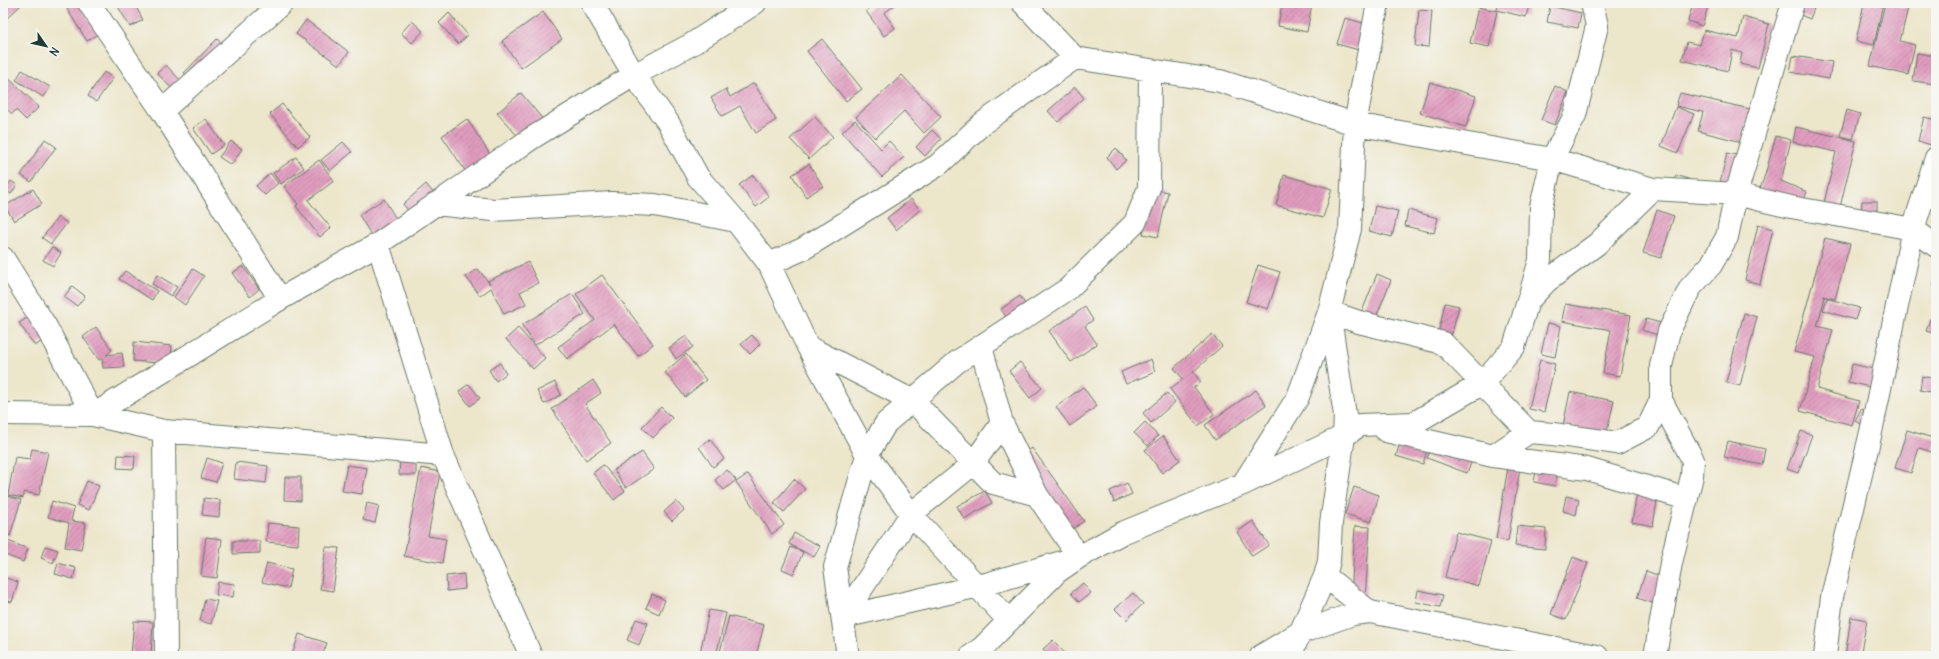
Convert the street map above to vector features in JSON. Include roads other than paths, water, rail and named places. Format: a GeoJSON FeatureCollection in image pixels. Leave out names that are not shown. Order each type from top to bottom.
{"type":"FeatureCollection","features":[{"type":"Feature","properties":{"kind":"street"},"geometry":{"type":"LineString","coordinates":[[89,3],[162,111],[280,299]]}},
{"type":"Feature","properties":{"kind":"street"},"geometry":{"type":"LineString","coordinates":[[162,111],[282,3]]}},
{"type":"Feature","properties":{"kind":"street"},"geometry":{"type":"LineString","coordinates":[[592,3],[634,75],[669,124],[698,177],[736,221],[769,264],[808,347],[867,455],[911,514],[979,586],[1009,621]]}},
{"type":"Feature","properties":{"kind":"street"},"geometry":{"type":"LineString","coordinates":[[93,415],[280,299],[378,244],[532,138],[634,75],[692,44],[756,3]]}},
{"type":"Feature","properties":{"kind":"street"},"geometry":{"type":"LineString","coordinates":[[1023,3],[1076,58],[1220,81],[1355,124],[1552,159],[1653,189],[1736,194],[1791,207],[1913,229],[1936,246]]}},
{"type":"Feature","properties":{"kind":"street"},"geometry":{"type":"LineString","coordinates":[[1243,484],[1298,397],[1329,312],[1350,229],[1355,124],[1378,3]]}},
{"type":"Feature","properties":{"kind":"street"},"geometry":{"type":"LineString","coordinates":[[971,656],[983,647],[1057,572],[1079,556],[1122,533],[1243,484],[1352,430],[1414,422],[1483,383],[1514,347],[1540,260],[1541,207],[1552,159],[1575,115],[1597,26],[1592,3]]}},
{"type":"Feature","properties":{"kind":"street"},"geometry":{"type":"LineString","coordinates":[[1587,469],[1617,443],[1648,427],[1661,400],[1661,366],[1669,331],[1690,288],[1711,264],[1727,237],[1736,194],[1792,3]]}},
{"type":"Feature","properties":{"kind":"street"},"geometry":{"type":"LineString","coordinates":[[769,264],[803,249],[938,165],[983,123],[1076,58]]}},
{"type":"Feature","properties":{"kind":"street"},"geometry":{"type":"LineString","coordinates":[[848,656],[835,567],[867,455],[886,423],[957,362],[1068,289],[1135,223],[1149,188],[1150,70]]}},
{"type":"Feature","properties":{"kind":"street"},"geometry":{"type":"LineString","coordinates":[[1825,656],[1832,597],[1871,432],[1913,229],[1936,158]]}},
{"type":"Feature","properties":{"kind":"street"},"geometry":{"type":"LineString","coordinates":[[1528,301],[1547,281],[1597,244],[1653,189]]}},
{"type":"Feature","properties":{"kind":"street"},"geometry":{"type":"LineString","coordinates":[[435,204],[493,210],[612,203],[655,205],[736,221]]}},
{"type":"Feature","properties":{"kind":"street"},"geometry":{"type":"LineString","coordinates":[[378,244],[443,455],[531,656]]}},
{"type":"Feature","properties":{"kind":"street"},"geometry":{"type":"LineString","coordinates":[[3,258],[45,325],[93,415]]}},
{"type":"Feature","properties":{"kind":"street"},"geometry":{"type":"LineString","coordinates":[[1329,312],[1359,322],[1443,342],[1529,432]]}},
{"type":"Feature","properties":{"kind":"street"},"geometry":{"type":"LineString","coordinates":[[1290,656],[1329,561],[1331,523],[1352,430],[1345,415],[1329,312]]}},
{"type":"Feature","properties":{"kind":"street"},"geometry":{"type":"LineString","coordinates":[[808,347],[913,401],[993,483],[1037,495]]}},
{"type":"Feature","properties":{"kind":"street"},"geometry":{"type":"LineString","coordinates":[[981,347],[1002,423],[1037,495],[1079,556]]}},
{"type":"Feature","properties":{"kind":"street"},"geometry":{"type":"LineString","coordinates":[[1655,656],[1671,563],[1692,476],[1693,460],[1661,400]]}},
{"type":"Feature","properties":{"kind":"street"},"geometry":{"type":"LineString","coordinates":[[3,414],[93,415],[164,431],[443,455]]}},
{"type":"Feature","properties":{"kind":"street"},"geometry":{"type":"LineString","coordinates":[[843,617],[911,514],[973,464],[1002,423]]}},
{"type":"Feature","properties":{"kind":"street"},"geometry":{"type":"LineString","coordinates":[[1352,430],[1493,456],[1587,469],[1687,499]]}},
{"type":"Feature","properties":{"kind":"street"},"geometry":{"type":"LineString","coordinates":[[164,431],[166,656]]}},
{"type":"Feature","properties":{"kind":"street"},"geometry":{"type":"LineString","coordinates":[[1493,456],[1529,432],[1617,443]]}},
{"type":"Feature","properties":{"kind":"street"},"geometry":{"type":"LineString","coordinates":[[1554,434],[1587,469]]}},
{"type":"Feature","properties":{"kind":"street"},"geometry":{"type":"LineString","coordinates":[[843,617],[979,586],[1079,556]]}},
{"type":"Feature","properties":{"kind":"street"},"geometry":{"type":"LineString","coordinates":[[1324,576],[1370,612]]}},
{"type":"Feature","properties":{"kind":"street"},"geometry":{"type":"LineString","coordinates":[[1261,656],[1299,633],[1353,614],[1370,612],[1597,656]]}}]}
